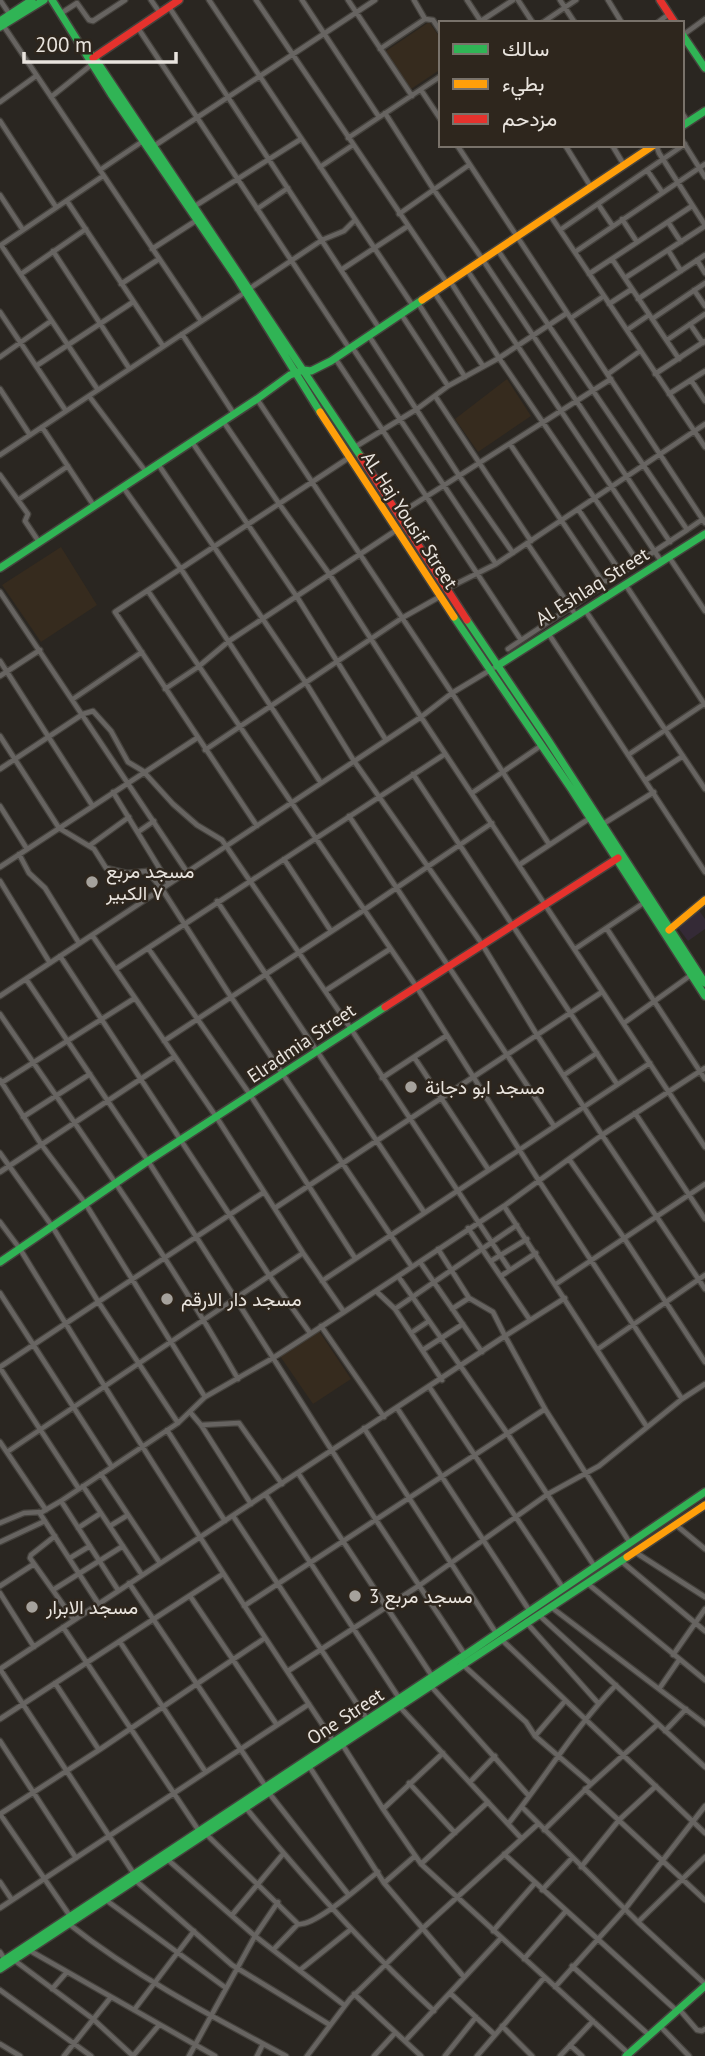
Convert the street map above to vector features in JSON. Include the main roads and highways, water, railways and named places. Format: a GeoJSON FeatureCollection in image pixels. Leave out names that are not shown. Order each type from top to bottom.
{"type":"FeatureCollection","features":[{"type":"Feature","properties":{"kind":"place","name":"مسجد مربع ٧ الكبير"},"geometry":{"type":"Point","coordinates":[92,882]}},
{"type":"Feature","properties":{"kind":"place","name":"مسجد ابو دجانة"},"geometry":{"type":"Point","coordinates":[411,1087]}},
{"type":"Feature","properties":{"kind":"place","name":"مسجد دار الارقم"},"geometry":{"type":"Point","coordinates":[167,1299]}},
{"type":"Feature","properties":{"kind":"place","name":"مسجد مربع 3"},"geometry":{"type":"Point","coordinates":[355,1596]}},
{"type":"Feature","properties":{"kind":"place","name":"مسجد الابرار"},"geometry":{"type":"Point","coordinates":[32,1607]}}]}
